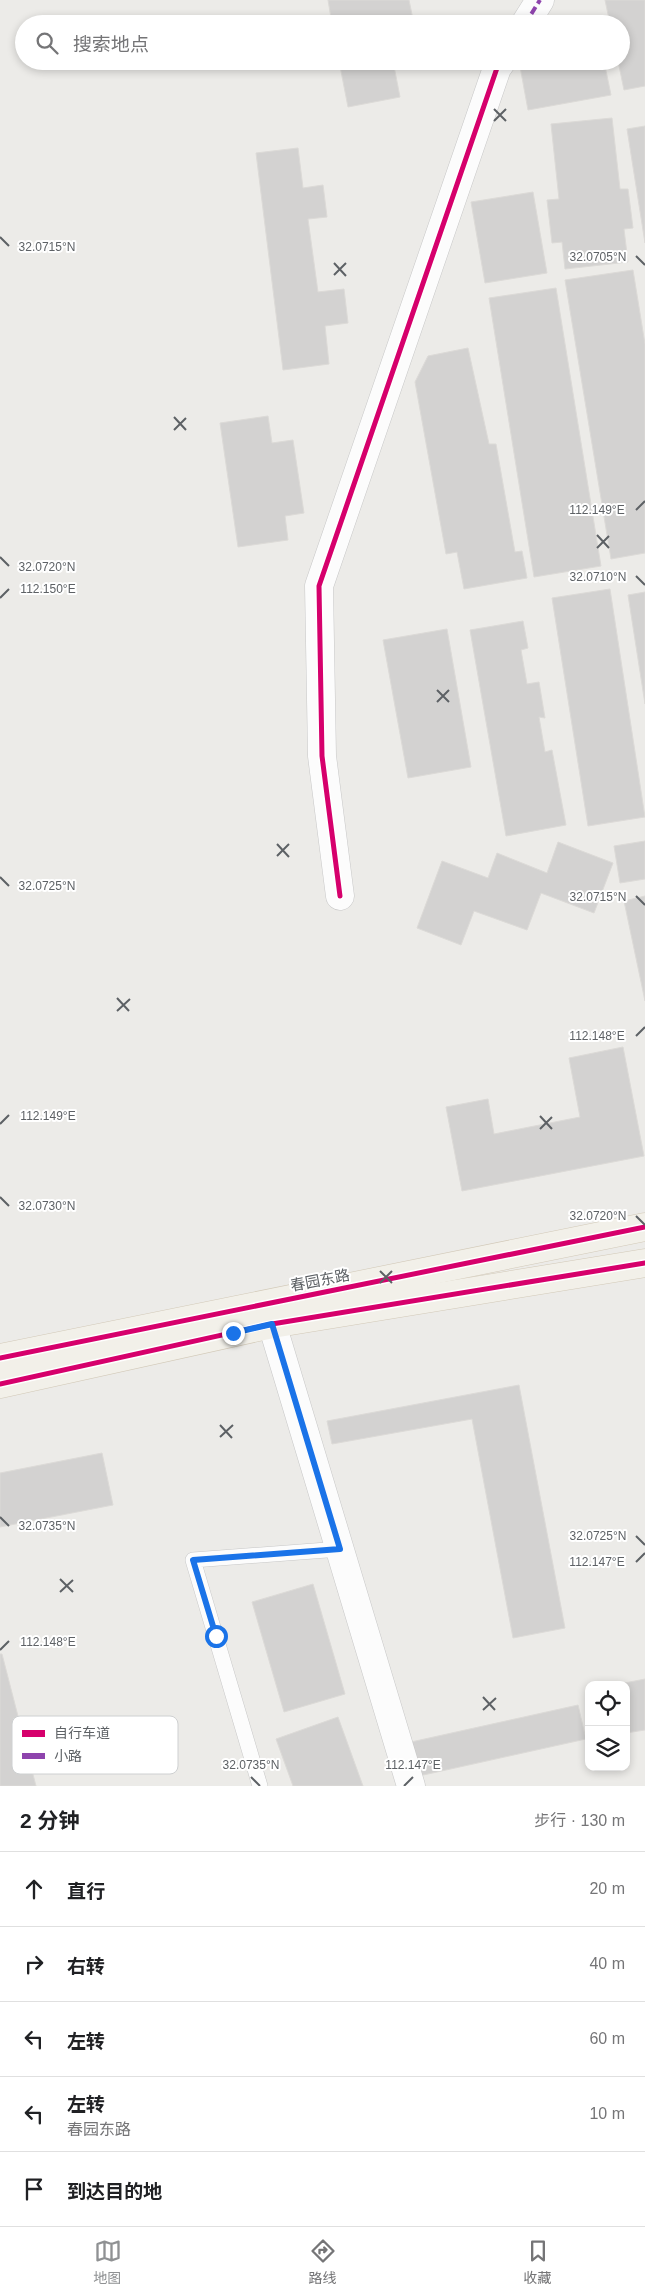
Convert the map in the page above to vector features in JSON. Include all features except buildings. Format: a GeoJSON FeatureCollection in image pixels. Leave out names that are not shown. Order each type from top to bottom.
{"type":"FeatureCollection","features":[{"type":"Feature","properties":{"kind":"main road","name":"春园东路"},"geometry":{"type":"LineString","coordinates":[[0,1358],[645,1227]]}},
{"type":"Feature","properties":{"kind":"main road"},"geometry":{"type":"LineString","coordinates":[[0,1384],[272,1324],[645,1263]]}},
{"type":"Feature","properties":{"kind":"street"},"geometry":{"type":"LineString","coordinates":[[531,15],[540,0]]}},
{"type":"Feature","properties":{"kind":"street"},"geometry":{"type":"LineString","coordinates":[[340,896],[322,756],[319,586],[496,70]]}},
{"type":"Feature","properties":{"kind":"street"},"geometry":{"type":"LineString","coordinates":[[272,1324],[412,1786]]}},
{"type":"Feature","properties":{"kind":"lane"},"geometry":{"type":"LineString","coordinates":[[260,1786],[193,1560],[340,1549]]}},
{"type":"Feature","properties":{"kind":"marked path"},"geometry":{"type":"LineString","coordinates":[[531,15],[540,0]]}},
{"type":"Feature","properties":{"kind":"cycle path"},"geometry":{"type":"LineString","coordinates":[[340,896],[322,756],[319,586],[496,70]]}},
{"type":"Feature","properties":{"kind":"cycle path"},"geometry":{"type":"LineString","coordinates":[[0,1358],[645,1227]]}},
{"type":"Feature","properties":{"kind":"cycle path"},"geometry":{"type":"LineString","coordinates":[[0,1384],[272,1324],[645,1263]]}},
{"type":"Feature","properties":{"kind":"route"},"geometry":{"type":"LineString","coordinates":[[216,1636],[193,1560],[340,1549],[272,1324],[233,1333]]}}]}
